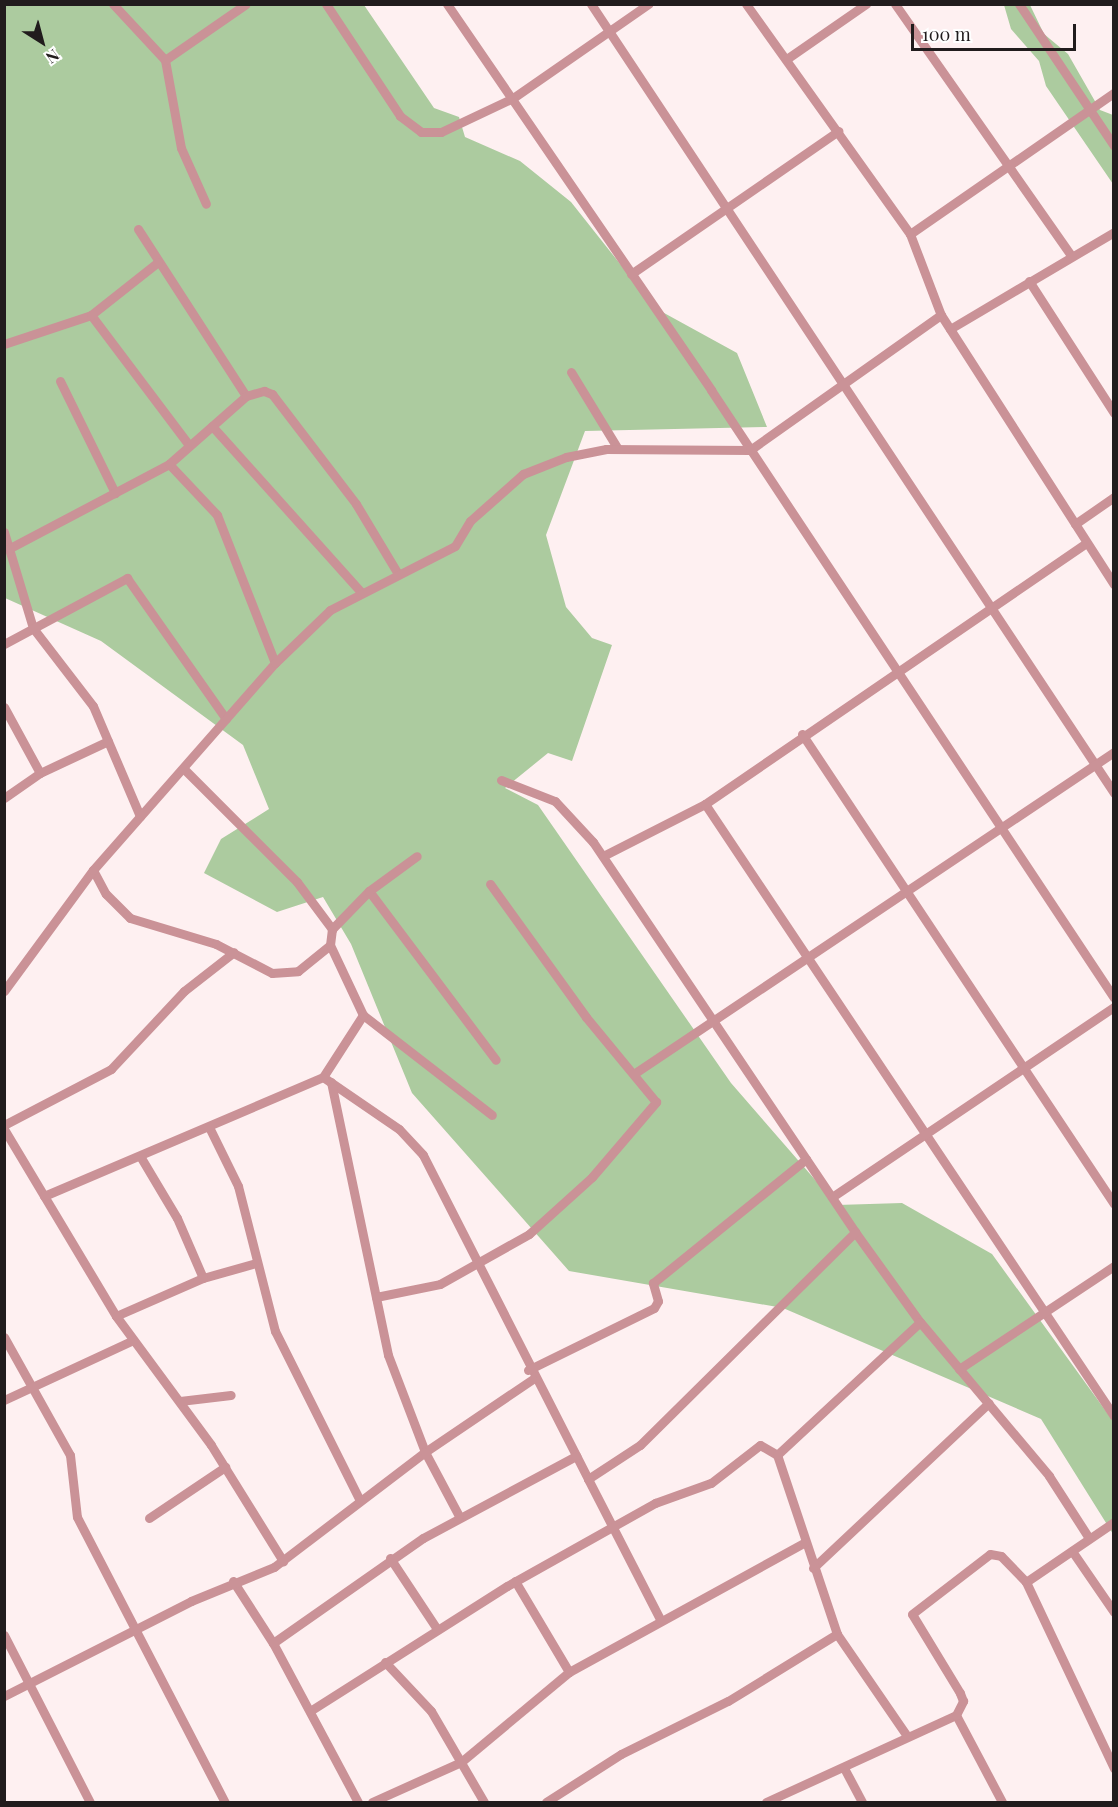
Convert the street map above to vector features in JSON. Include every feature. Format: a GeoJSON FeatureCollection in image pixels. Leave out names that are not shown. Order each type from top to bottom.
{"type":"FeatureCollection","features":[{"type":"Feature","properties":{"kind":"street"},"geometry":{"type":"LineString","coordinates":[[113,4],[165,60],[181,148],[206,204]]}},
{"type":"Feature","properties":{"kind":"street"},"geometry":{"type":"LineString","coordinates":[[165,60],[246,4]]}},
{"type":"Feature","properties":{"kind":"street"},"geometry":{"type":"LineString","coordinates":[[326,4],[400,116],[421,132],[456,128],[513,98],[648,4]]}},
{"type":"Feature","properties":{"kind":"street"},"geometry":{"type":"LineString","coordinates":[[447,4],[750,450],[1113,998]]}},
{"type":"Feature","properties":{"kind":"street"},"geometry":{"type":"LineString","coordinates":[[591,4],[726,210],[992,606],[1113,792]]}},
{"type":"Feature","properties":{"kind":"street"},"geometry":{"type":"LineString","coordinates":[[746,4],[788,58],[910,234],[941,315],[1113,584]]}},
{"type":"Feature","properties":{"kind":"street"},"geometry":{"type":"LineString","coordinates":[[788,58],[866,4]]}},
{"type":"Feature","properties":{"kind":"street"},"geometry":{"type":"LineString","coordinates":[[895,4],[1010,165],[1070,254]]}},
{"type":"Feature","properties":{"kind":"street"},"geometry":{"type":"LineString","coordinates":[[1020,4],[1113,146]]}},
{"type":"Feature","properties":{"kind":"street"},"geometry":{"type":"LineString","coordinates":[[910,234],[1113,93]]}},
{"type":"Feature","properties":{"kind":"street"},"geometry":{"type":"LineString","coordinates":[[632,274],[838,131]]}},
{"type":"Feature","properties":{"kind":"street"},"geometry":{"type":"LineString","coordinates":[[138,230],[246,396]]}},
{"type":"Feature","properties":{"kind":"street"},"geometry":{"type":"LineString","coordinates":[[950,329],[1070,254],[1113,232]]}},
{"type":"Feature","properties":{"kind":"street"},"geometry":{"type":"LineString","coordinates":[[4,344],[91,315],[158,262]]}},
{"type":"Feature","properties":{"kind":"street"},"geometry":{"type":"LineString","coordinates":[[1029,281],[1113,413]]}},
{"type":"Feature","properties":{"kind":"street"},"geometry":{"type":"LineString","coordinates":[[91,315],[189,446]]}},
{"type":"Feature","properties":{"kind":"street"},"geometry":{"type":"LineString","coordinates":[[4,991],[93,870],[275,663],[330,610],[360,591],[455,546],[470,521],[523,474],[566,457],[618,449],[750,450],[941,315]]}},
{"type":"Feature","properties":{"kind":"street"},"geometry":{"type":"LineString","coordinates":[[571,372],[618,449]]}},
{"type":"Feature","properties":{"kind":"street"},"geometry":{"type":"LineString","coordinates":[[60,381],[115,493]]}},
{"type":"Feature","properties":{"kind":"street"},"geometry":{"type":"LineString","coordinates":[[10,548],[169,464],[246,396],[272,394],[356,504],[398,574]]}},
{"type":"Feature","properties":{"kind":"street"},"geometry":{"type":"LineString","coordinates":[[212,426],[360,591]]}},
{"type":"Feature","properties":{"kind":"street"},"geometry":{"type":"LineString","coordinates":[[169,464],[217,515],[275,663]]}},
{"type":"Feature","properties":{"kind":"street"},"geometry":{"type":"LineString","coordinates":[[1074,524],[1113,497]]}},
{"type":"Feature","properties":{"kind":"street"},"geometry":{"type":"LineString","coordinates":[[4,532],[33,628],[85,692],[141,816]]}},
{"type":"Feature","properties":{"kind":"street"},"geometry":{"type":"LineString","coordinates":[[603,856],[705,804],[802,734],[1086,543]]}},
{"type":"Feature","properties":{"kind":"street"},"geometry":{"type":"LineString","coordinates":[[4,644],[127,578],[226,718]]}},
{"type":"Feature","properties":{"kind":"street"},"geometry":{"type":"LineString","coordinates":[[4,707],[40,773]]}},
{"type":"Feature","properties":{"kind":"street"},"geometry":{"type":"LineString","coordinates":[[802,734],[1113,1204]]}},
{"type":"Feature","properties":{"kind":"street"},"geometry":{"type":"LineString","coordinates":[[4,798],[40,773],[108,741]]}},
{"type":"Feature","properties":{"kind":"street"},"geometry":{"type":"LineString","coordinates":[[635,1073],[908,892],[1113,752]]}},
{"type":"Feature","properties":{"kind":"street"},"geometry":{"type":"LineString","coordinates":[[184,769],[297,882],[332,929]]}},
{"type":"Feature","properties":{"kind":"street"},"geometry":{"type":"LineString","coordinates":[[501,780],[555,801],[603,856],[855,1232],[920,1322],[1049,1476],[1089,1538]]}},
{"type":"Feature","properties":{"kind":"street"},"geometry":{"type":"LineString","coordinates":[[705,804],[927,1133],[1113,1416]]}},
{"type":"Feature","properties":{"kind":"street"},"geometry":{"type":"LineString","coordinates":[[417,856],[369,891],[332,929],[330,945],[363,1015],[492,1115]]}},
{"type":"Feature","properties":{"kind":"street"},"geometry":{"type":"LineString","coordinates":[[93,870],[106,894],[130,918],[234,952],[285,975],[330,945]]}},
{"type":"Feature","properties":{"kind":"street"},"geometry":{"type":"LineString","coordinates":[[376,1297],[440,1284],[478,1266],[529,1234],[592,1177],[652,1109],[655,1096],[586,1017],[490,884]]}},
{"type":"Feature","properties":{"kind":"street"},"geometry":{"type":"LineString","coordinates":[[369,891],[496,1060]]}},
{"type":"Feature","properties":{"kind":"street"},"geometry":{"type":"LineString","coordinates":[[234,952],[184,991],[111,1069],[4,1127],[116,1316],[180,1401],[225,1467],[283,1561]]}},
{"type":"Feature","properties":{"kind":"street"},"geometry":{"type":"LineString","coordinates":[[4,972],[14,978]]}},
{"type":"Feature","properties":{"kind":"street"},"geometry":{"type":"LineString","coordinates":[[832,1197],[1113,1007]]}},
{"type":"Feature","properties":{"kind":"street"},"geometry":{"type":"LineString","coordinates":[[44,1196],[327,1080],[363,1015]]}},
{"type":"Feature","properties":{"kind":"street"},"geometry":{"type":"LineString","coordinates":[[327,1080],[416,1146],[530,1374],[576,1456],[610,1528],[660,1619]]}},
{"type":"Feature","properties":{"kind":"street"},"geometry":{"type":"LineString","coordinates":[[327,1080],[395,1379],[424,1452],[459,1516]]}},
{"type":"Feature","properties":{"kind":"street"},"geometry":{"type":"LineString","coordinates":[[209,1127],[231,1166],[256,1263],[291,1370],[359,1498]]}},
{"type":"Feature","properties":{"kind":"street"},"geometry":{"type":"LineString","coordinates":[[140,1156],[177,1218],[203,1278]]}},
{"type":"Feature","properties":{"kind":"street"},"geometry":{"type":"LineString","coordinates":[[4,1696],[233,1581],[283,1561],[359,1498],[530,1374],[654,1308],[658,1301],[653,1283],[806,1159]]}},
{"type":"Feature","properties":{"kind":"street"},"geometry":{"type":"LineString","coordinates":[[588,1479],[640,1445],[855,1232]]}},
{"type":"Feature","properties":{"kind":"street"},"geometry":{"type":"LineString","coordinates":[[116,1316],[203,1278],[256,1263]]}},
{"type":"Feature","properties":{"kind":"street"},"geometry":{"type":"LineString","coordinates":[[959,1369],[1113,1266]]}},
{"type":"Feature","properties":{"kind":"street"},"geometry":{"type":"LineString","coordinates":[[777,1455],[920,1322]]}},
{"type":"Feature","properties":{"kind":"street"},"geometry":{"type":"LineString","coordinates":[[4,1337],[70,1455],[77,1517],[225,1803]]}},
{"type":"Feature","properties":{"kind":"street"},"geometry":{"type":"LineString","coordinates":[[4,1400],[133,1340]]}},
{"type":"Feature","properties":{"kind":"street"},"geometry":{"type":"LineString","coordinates":[[180,1401],[231,1395]]}},
{"type":"Feature","properties":{"kind":"street"},"geometry":{"type":"LineString","coordinates":[[813,1568],[989,1403]]}},
{"type":"Feature","properties":{"kind":"street"},"geometry":{"type":"LineString","coordinates":[[310,1712],[515,1581],[685,1489],[711,1483],[760,1445],[777,1455],[837,1634],[907,1736]]}},
{"type":"Feature","properties":{"kind":"street"},"geometry":{"type":"LineString","coordinates":[[273,1643],[390,1558],[459,1516],[576,1456]]}},
{"type":"Feature","properties":{"kind":"street"},"geometry":{"type":"LineString","coordinates":[[150,1518],[225,1467]]}},
{"type":"Feature","properties":{"kind":"street"},"geometry":{"type":"LineString","coordinates":[[1026,1582],[1113,1522]]}},
{"type":"Feature","properties":{"kind":"street"},"geometry":{"type":"LineString","coordinates":[[372,1803],[461,1762],[569,1672],[660,1619],[805,1542]]}},
{"type":"Feature","properties":{"kind":"street"},"geometry":{"type":"LineString","coordinates":[[1072,1551],[1113,1612]]}},
{"type":"Feature","properties":{"kind":"street"},"geometry":{"type":"LineString","coordinates":[[766,1803],[956,1715],[963,1701],[960,1693],[912,1614],[990,1554],[1001,1556],[1026,1582],[1113,1768]]}},
{"type":"Feature","properties":{"kind":"street"},"geometry":{"type":"LineString","coordinates":[[390,1558],[437,1629]]}},
{"type":"Feature","properties":{"kind":"street"},"geometry":{"type":"LineString","coordinates":[[233,1581],[273,1643],[358,1803]]}},
{"type":"Feature","properties":{"kind":"street"},"geometry":{"type":"LineString","coordinates":[[515,1581],[569,1672]]}},
{"type":"Feature","properties":{"kind":"street"},"geometry":{"type":"LineString","coordinates":[[546,1803],[621,1754],[728,1701],[837,1634]]}},
{"type":"Feature","properties":{"kind":"street"},"geometry":{"type":"LineString","coordinates":[[4,1635],[31,1683],[90,1803]]}},
{"type":"Feature","properties":{"kind":"street"},"geometry":{"type":"LineString","coordinates":[[385,1662],[431,1711],[484,1803]]}},
{"type":"Feature","properties":{"kind":"street"},"geometry":{"type":"LineString","coordinates":[[956,1715],[1002,1803]]}},
{"type":"Feature","properties":{"kind":"street"},"geometry":{"type":"LineString","coordinates":[[844,1768],[862,1803]]}},
{"type":"Feature","properties":{"kind":"green space"},"geometry":{"type":"Polygon","coordinates":[[[5,5],[364,5],[434,108],[459,117],[465,137],[520,161],[571,202],[655,308],[737,353],[767,427],[585,431],[546,535],[566,607],[592,638],[612,645],[572,761],[548,753],[505,788],[538,805],[731,1083],[837,1205],[902,1203],[992,1254],[1113,1421],[1113,1534],[1041,1419],[783,1308],[569,1271],[412,1093],[351,944],[323,897],[277,912],[204,873],[221,839],[269,809],[243,745],[101,641],[5,598],[5,5]]]}},
{"type":"Feature","properties":{"kind":"green space"},"geometry":{"type":"Polygon","coordinates":[[[1004,5],[1030,5],[1044,34],[1068,54],[1100,110],[1113,115],[1113,184],[1046,86],[1039,61],[1011,29],[1004,5]]]}}]}
